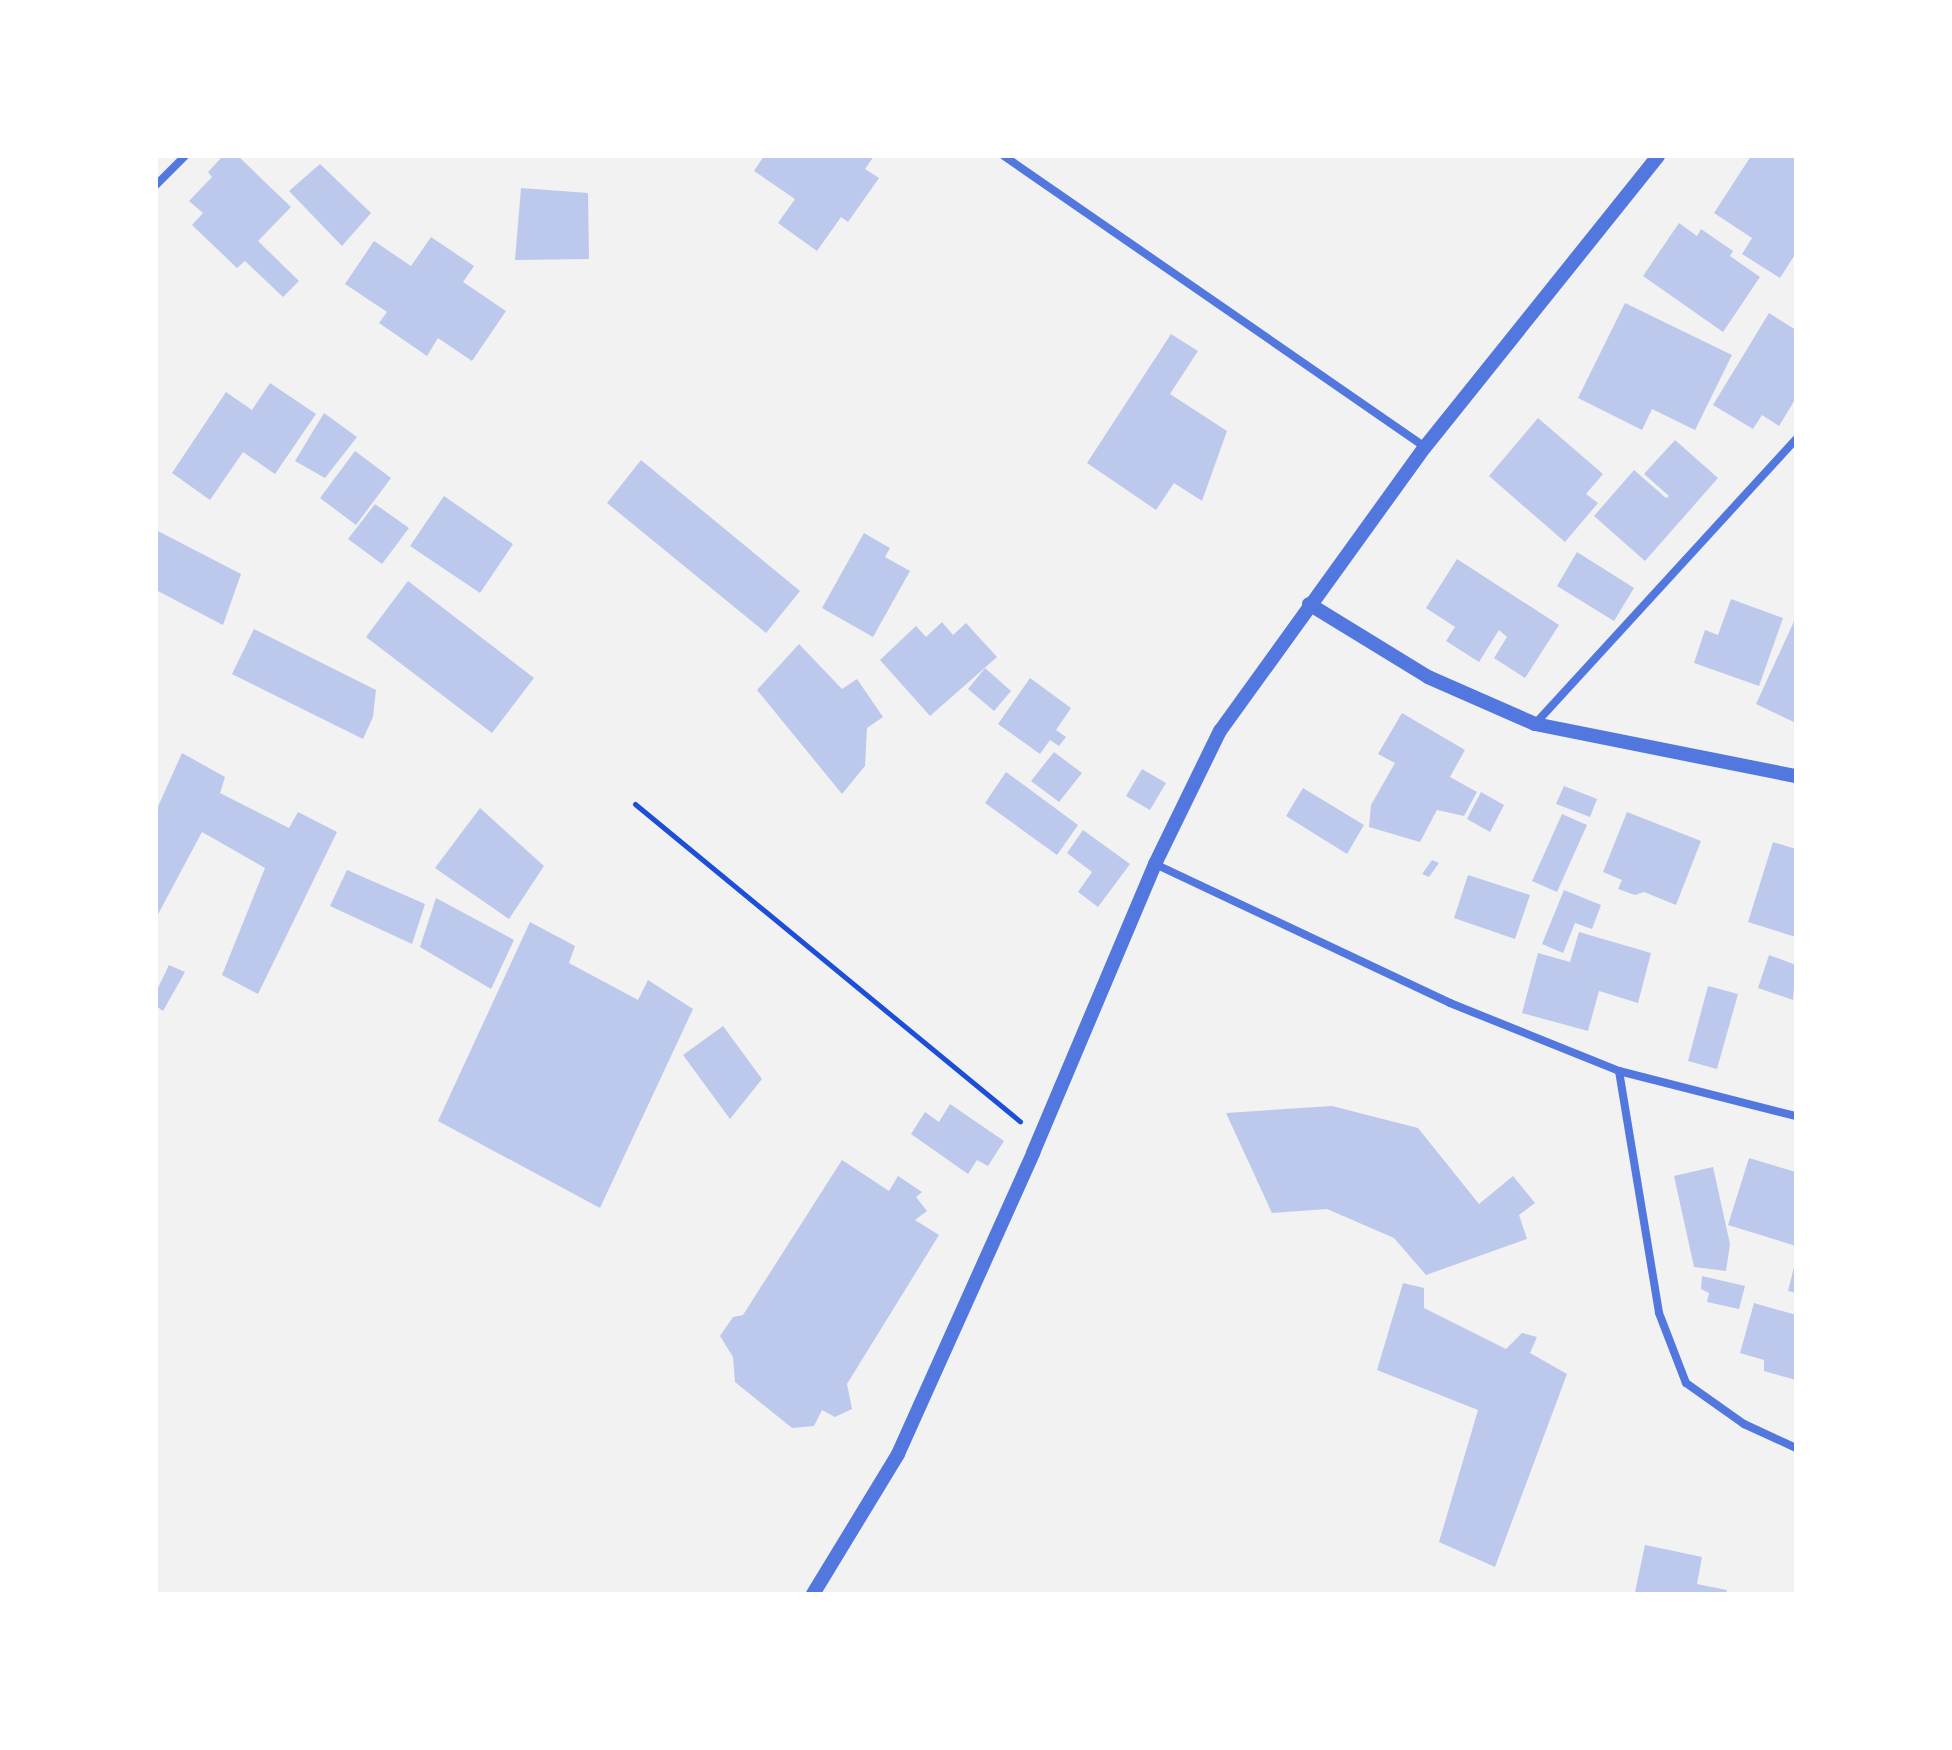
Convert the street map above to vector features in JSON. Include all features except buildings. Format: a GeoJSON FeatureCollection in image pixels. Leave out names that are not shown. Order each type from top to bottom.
{"type":"FeatureCollection","features":[{"type":"Feature","properties":{"kind":"street"},"geometry":{"type":"LineString","coordinates":[[156,185],[185,156]]}},
{"type":"Feature","properties":{"kind":"street"},"geometry":{"type":"LineString","coordinates":[[1004,156],[1425,447]]}},
{"type":"Feature","properties":{"kind":"street"},"geometry":{"type":"LineString","coordinates":[[813,1594],[898,1454],[1040,1137],[1155,864],[1220,731],[1425,447],[1658,156]]}},
{"type":"Feature","properties":{"kind":"street"},"geometry":{"type":"LineString","coordinates":[[1535,724],[1796,439]]}},
{"type":"Feature","properties":{"kind":"street"},"geometry":{"type":"LineString","coordinates":[[1309,604],[1428,677],[1535,724],[1796,776]]}},
{"type":"Feature","properties":{"kind":"street"},"geometry":{"type":"LineString","coordinates":[[1155,864],[1436,997],[1619,1071],[1796,1116]]}},
{"type":"Feature","properties":{"kind":"street"},"geometry":{"type":"LineString","coordinates":[[1619,1071],[1659,1313],[1686,1383],[1744,1424],[1796,1448]]}},
{"type":"Feature","properties":{"kind":"path"},"geometry":{"type":"LineString","coordinates":[[635,804],[1040,1137]]}}]}
